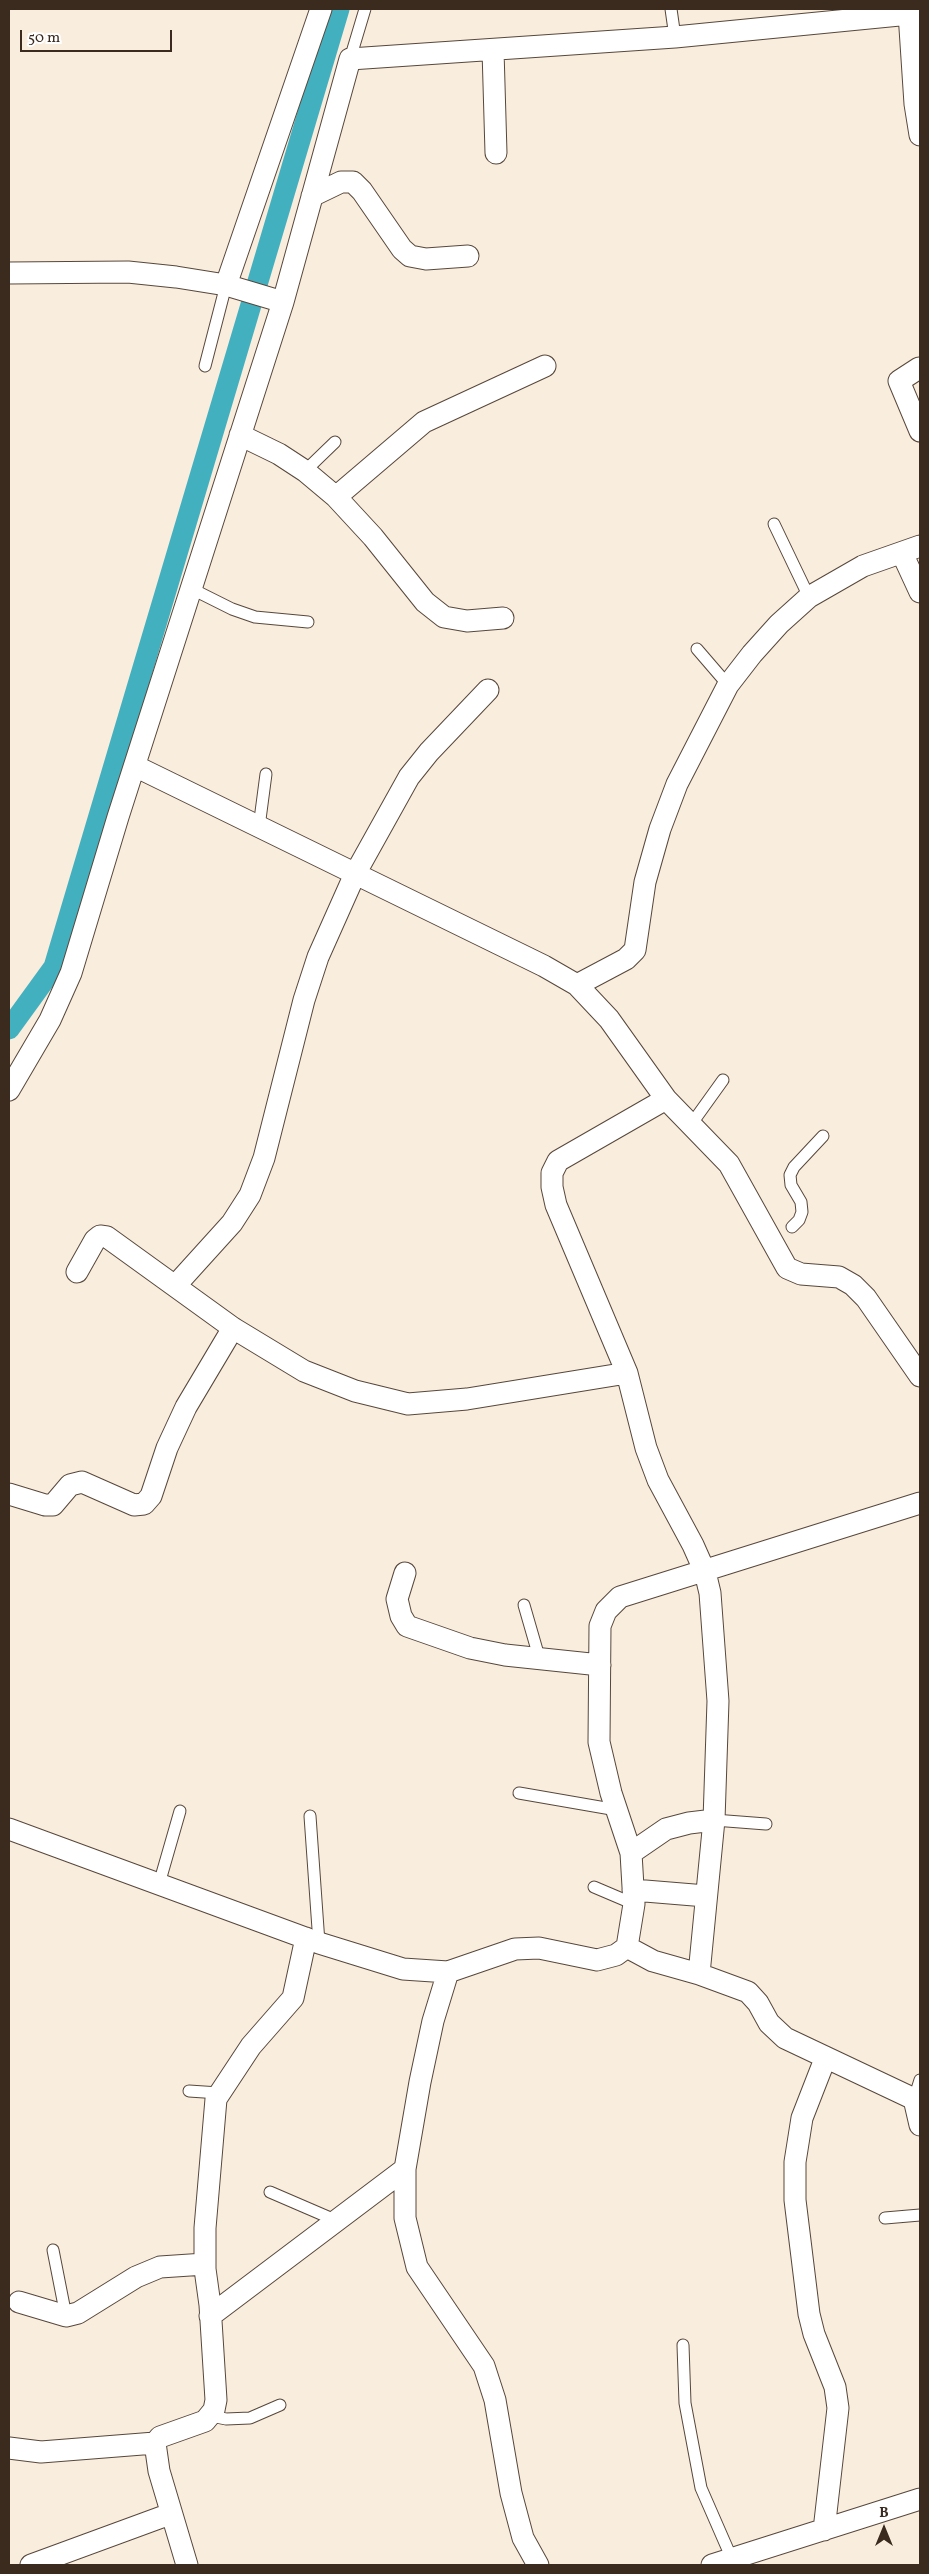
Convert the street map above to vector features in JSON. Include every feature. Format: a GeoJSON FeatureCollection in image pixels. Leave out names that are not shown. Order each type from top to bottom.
{"type":"FeatureCollection","features":[{"type":"Feature","properties":{"kind":"street"},"geometry":{"type":"LineString","coordinates":[[233,287],[321,9]]}},
{"type":"Feature","properties":{"kind":"street"},"geometry":{"type":"LineString","coordinates":[[9,1090],[50,1020],[71,974],[240,435],[277,300],[312,196],[350,59],[675,37],[915,13],[915,104],[920,136]]}},
{"type":"Feature","properties":{"kind":"street"},"geometry":{"type":"LineString","coordinates":[[493,50],[496,153]]}},
{"type":"Feature","properties":{"kind":"street"},"geometry":{"type":"LineString","coordinates":[[312,196],[341,182],[353,182],[362,191],[402,249],[410,256],[426,259],[468,256]]}},
{"type":"Feature","properties":{"kind":"street"},"geometry":{"type":"LineString","coordinates":[[9,273],[128,272],[233,287],[277,300]]}},
{"type":"Feature","properties":{"kind":"street"},"geometry":{"type":"LineString","coordinates":[[336,497],[424,422],[545,366]]}},
{"type":"Feature","properties":{"kind":"street"},"geometry":{"type":"LineString","coordinates":[[919,368],[899,381],[920,431]]}},
{"type":"Feature","properties":{"kind":"street"},"geometry":{"type":"LineString","coordinates":[[240,435],[279,454],[305,471],[336,497],[373,537],[426,602],[444,616],[467,621],[502,618]]}},
{"type":"Feature","properties":{"kind":"street"},"geometry":{"type":"LineString","coordinates":[[577,985],[626,959],[635,950],[646,882],[660,829],[676,784],[728,685],[779,624],[809,597],[863,566],[911,550],[920,592]]}},
{"type":"Feature","properties":{"kind":"street"},"geometry":{"type":"LineString","coordinates":[[175,1286],[232,1222],[250,1195],[264,1158],[307,992],[318,957],[355,874],[409,777],[429,752],[488,690]]}},
{"type":"Feature","properties":{"kind":"street"},"geometry":{"type":"LineString","coordinates":[[135,766],[544,966],[577,985],[609,1019],[666,1099],[690,1126],[730,1164],[777,1238],[788,1268],[802,1274],[838,1277],[853,1285],[866,1298],[920,1376]]}},
{"type":"Feature","properties":{"kind":"street"},"geometry":{"type":"LineString","coordinates":[[666,1099],[558,1161],[552,1173],[556,1205],[627,1373],[646,1448],[658,1480],[693,1545],[705,1572],[710,1593],[718,1701],[714,1820],[699,1974]]}},
{"type":"Feature","properties":{"kind":"street"},"geometry":{"type":"LineString","coordinates":[[77,1272],[95,1240],[100,1236],[107,1237],[233,1328],[304,1371],[355,1391],[408,1404],[467,1399],[627,1373]]}},
{"type":"Feature","properties":{"kind":"street"},"geometry":{"type":"LineString","coordinates":[[9,1494],[45,1505],[53,1505],[70,1485],[82,1482],[134,1505],[144,1504],[151,1496],[168,1448],[186,1407],[233,1328]]}},
{"type":"Feature","properties":{"kind":"street"},"geometry":{"type":"LineString","coordinates":[[9,1829],[312,1941],[403,1968],[448,1972],[515,1949],[539,1948],[597,1960],[616,1955],[627,1946],[634,1897],[631,1853],[598,1742],[600,1626],[606,1611],[620,1597],[705,1572],[920,1503]]}},
{"type":"Feature","properties":{"kind":"street"},"geometry":{"type":"LineString","coordinates":[[405,1573],[397,1599],[401,1616],[407,1626],[470,1648],[505,1655],[539,1657],[600,1665]]}},
{"type":"Feature","properties":{"kind":"street"},"geometry":{"type":"LineString","coordinates":[[631,1853],[666,1829],[714,1820]]}},
{"type":"Feature","properties":{"kind":"street"},"geometry":{"type":"LineString","coordinates":[[634,1897],[706,1896]]}},
{"type":"Feature","properties":{"kind":"street"},"geometry":{"type":"LineString","coordinates":[[9,2448],[41,2452],[155,2443],[160,2437],[206,2421],[214,2410],[216,2400],[204,2264],[204,2228],[216,2099],[251,2046],[293,1998],[312,1941]]}},
{"type":"Feature","properties":{"kind":"street"},"geometry":{"type":"LineString","coordinates":[[627,1946],[653,1961],[699,1974],[748,1992],[758,2003],[769,2023],[785,2038],[825,2058],[917,2090],[920,2125]]}},
{"type":"Feature","properties":{"kind":"street"},"geometry":{"type":"LineString","coordinates":[[448,1972],[433,2021],[405,2169],[405,2218],[417,2267],[484,2366],[495,2400],[511,2493],[523,2538],[538,2565]]}},
{"type":"Feature","properties":{"kind":"street"},"geometry":{"type":"LineString","coordinates":[[824,2530],[838,2408],[835,2387],[814,2334],[809,2314],[795,2200],[795,2162],[802,2118],[825,2058]]}},
{"type":"Feature","properties":{"kind":"street"},"geometry":{"type":"LineString","coordinates":[[210,2316],[405,2169]]}},
{"type":"Feature","properties":{"kind":"street"},"geometry":{"type":"LineString","coordinates":[[19,2302],[66,2316],[78,2313],[136,2277],[160,2267],[204,2264]]}},
{"type":"Feature","properties":{"kind":"street"},"geometry":{"type":"LineString","coordinates":[[155,2443],[159,2471],[170,2514],[187,2565]]}},
{"type":"Feature","properties":{"kind":"street"},"geometry":{"type":"LineString","coordinates":[[722,2562],[920,2499]]}},
{"type":"Feature","properties":{"kind":"street"},"geometry":{"type":"LineString","coordinates":[[31,2565],[170,2514]]}},
{"type":"Feature","properties":{"kind":"lane"},"geometry":{"type":"LineString","coordinates":[[350,59],[365,9]]}},
{"type":"Feature","properties":{"kind":"lane"},"geometry":{"type":"LineString","coordinates":[[671,9],[675,37]]}},
{"type":"Feature","properties":{"kind":"lane"},"geometry":{"type":"LineString","coordinates":[[206,366],[233,287]]}},
{"type":"Feature","properties":{"kind":"lane"},"geometry":{"type":"LineString","coordinates":[[305,471],[334,442]]}},
{"type":"Feature","properties":{"kind":"lane"},"geometry":{"type":"LineString","coordinates":[[774,524],[809,597]]}},
{"type":"Feature","properties":{"kind":"lane"},"geometry":{"type":"LineString","coordinates":[[192,589],[232,609],[255,617],[308,622]]}},
{"type":"Feature","properties":{"kind":"lane"},"geometry":{"type":"LineString","coordinates":[[697,649],[728,685]]}},
{"type":"Feature","properties":{"kind":"lane"},"geometry":{"type":"LineString","coordinates":[[259,827],[266,774]]}},
{"type":"Feature","properties":{"kind":"lane"},"geometry":{"type":"LineString","coordinates":[[690,1126],[723,1080]]}},
{"type":"Feature","properties":{"kind":"lane"},"geometry":{"type":"LineString","coordinates":[[792,1227],[799,1220],[802,1212],[801,1202],[791,1185],[790,1176],[794,1167],[823,1136]]}},
{"type":"Feature","properties":{"kind":"lane"},"geometry":{"type":"LineString","coordinates":[[524,1605],[539,1657]]}},
{"type":"Feature","properties":{"kind":"lane"},"geometry":{"type":"LineString","coordinates":[[519,1793],[617,1810]]}},
{"type":"Feature","properties":{"kind":"lane"},"geometry":{"type":"LineString","coordinates":[[159,1884],[180,1810]]}},
{"type":"Feature","properties":{"kind":"lane"},"geometry":{"type":"LineString","coordinates":[[310,1816],[312,1941]]}},
{"type":"Feature","properties":{"kind":"lane"},"geometry":{"type":"LineString","coordinates":[[714,1820],[766,1824]]}},
{"type":"Feature","properties":{"kind":"lane"},"geometry":{"type":"LineString","coordinates":[[594,1887],[634,1897]]}},
{"type":"Feature","properties":{"kind":"lane"},"geometry":{"type":"LineString","coordinates":[[189,2091],[219,2093]]}},
{"type":"Feature","properties":{"kind":"lane"},"geometry":{"type":"LineString","coordinates":[[270,2192],[336,2220]]}},
{"type":"Feature","properties":{"kind":"lane"},"geometry":{"type":"LineString","coordinates":[[885,2218],[920,2215]]}},
{"type":"Feature","properties":{"kind":"lane"},"geometry":{"type":"LineString","coordinates":[[53,2250],[66,2316]]}},
{"type":"Feature","properties":{"kind":"lane"},"geometry":{"type":"LineString","coordinates":[[683,2345],[685,2403],[701,2488],[722,2562]]}},
{"type":"Feature","properties":{"kind":"lane"},"geometry":{"type":"LineString","coordinates":[[210,2416],[226,2419],[250,2418],[280,2405]]}},
{"type":"Feature","properties":{"kind":"waterway"},"geometry":{"type":"LineString","coordinates":[[9,1029],[54,967],[339,9]]}}]}
